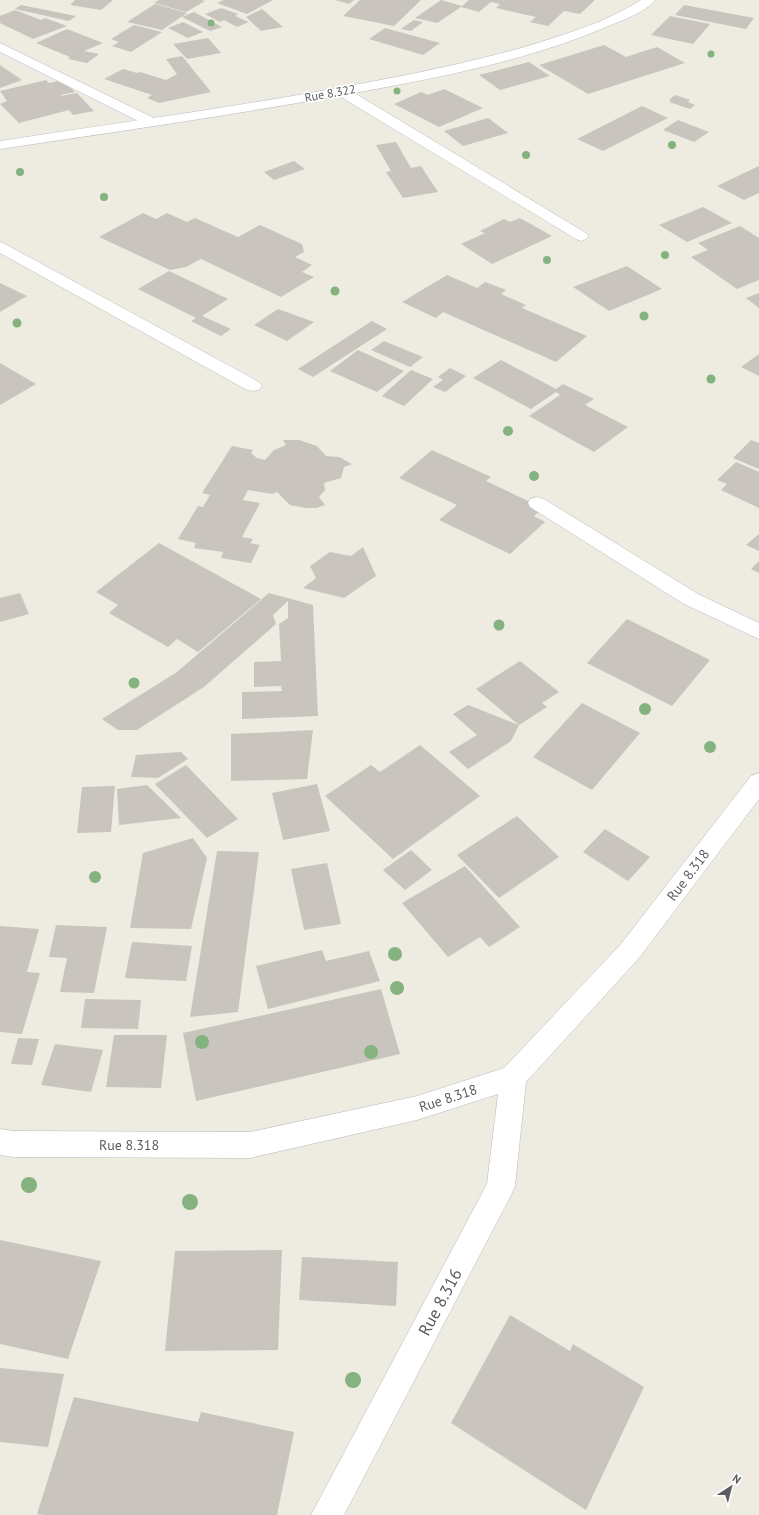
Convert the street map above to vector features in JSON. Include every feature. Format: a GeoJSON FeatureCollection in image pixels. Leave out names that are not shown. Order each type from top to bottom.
{"type":"FeatureCollection","features":[{"type":"Feature","properties":{"kind":"street","name":"Rue 8.322"},"geometry":{"type":"LineString","coordinates":[[0,145],[251,107],[432,74],[536,49],[608,23],[649,0]]}},
{"type":"Feature","properties":{"kind":"street"},"geometry":{"type":"LineString","coordinates":[[0,47],[151,122]]}},
{"type":"Feature","properties":{"kind":"street"},"geometry":{"type":"LineString","coordinates":[[341,91],[581,236]]}},
{"type":"Feature","properties":{"kind":"street"},"geometry":{"type":"LineString","coordinates":[[0,247],[253,386]]}},
{"type":"Feature","properties":{"kind":"street"},"geometry":{"type":"LineString","coordinates":[[537,503],[691,599],[759,632]]}},
{"type":"Feature","properties":{"kind":"street","name":"Rue 8.318"},"geometry":{"type":"LineString","coordinates":[[0,1142],[14,1144],[250,1145],[417,1108],[513,1077],[630,951],[759,782]]}},
{"type":"Feature","properties":{"kind":"street","name":"Rue 8.316"},"geometry":{"type":"LineString","coordinates":[[327,1515],[501,1186],[513,1077]]}},
{"type":"Feature","properties":{"kind":"building"},"geometry":{"type":"Polygon","coordinates":[[[75,0],[113,0],[101,10],[70,5],[75,0]]]}},
{"type":"Feature","properties":{"kind":"building"},"geometry":{"type":"Polygon","coordinates":[[[159,0],[205,1],[186,12],[154,3],[159,0]]]}},
{"type":"Feature","properties":{"kind":"building"},"geometry":{"type":"Polygon","coordinates":[[[224,0],[273,0],[247,14],[217,3],[224,0]]]}},
{"type":"Feature","properties":{"kind":"building"},"geometry":{"type":"Polygon","coordinates":[[[335,0],[354,0],[349,4],[335,0]]]}},
{"type":"Feature","properties":{"kind":"building"},"geometry":{"type":"Polygon","coordinates":[[[360,0],[421,0],[394,26],[343,16],[360,0]]]}},
{"type":"Feature","properties":{"kind":"building"},"geometry":{"type":"Polygon","coordinates":[[[441,0],[462,6],[469,0],[595,0],[580,14],[564,11],[548,26],[530,22],[536,17],[496,8],[500,4],[491,2],[479,12],[461,7],[437,23],[415,18],[441,0]]]}},
{"type":"Feature","properties":{"kind":"building"},"geometry":{"type":"Polygon","coordinates":[[[155,4],[187,13],[162,30],[127,22],[155,4]]]}},
{"type":"Feature","properties":{"kind":"building"},"geometry":{"type":"Polygon","coordinates":[[[21,5],[76,16],[69,21],[15,9],[21,5]]]}},
{"type":"Feature","properties":{"kind":"building"},"geometry":{"type":"Polygon","coordinates":[[[684,5],[754,18],[746,29],[675,15],[684,5]]]}},
{"type":"Feature","properties":{"kind":"building"},"geometry":{"type":"Polygon","coordinates":[[[221,8],[238,14],[235,16],[249,22],[237,27],[224,20],[220,22],[205,14],[221,8]]]}},
{"type":"Feature","properties":{"kind":"building"},"geometry":{"type":"Polygon","coordinates":[[[262,9],[283,27],[261,31],[246,17],[262,9]]]}},
{"type":"Feature","properties":{"kind":"building"},"geometry":{"type":"Polygon","coordinates":[[[15,10],[41,20],[45,18],[67,26],[33,39],[0,23],[0,16],[15,10]]]}},
{"type":"Feature","properties":{"kind":"building"},"geometry":{"type":"Polygon","coordinates":[[[194,12],[222,27],[210,31],[182,17],[194,12]]]}},
{"type":"Feature","properties":{"kind":"building"},"geometry":{"type":"Polygon","coordinates":[[[670,16],[710,24],[693,44],[651,35],[670,16]]]}},
{"type":"Feature","properties":{"kind":"building"},"geometry":{"type":"Polygon","coordinates":[[[414,20],[423,22],[411,31],[401,29],[414,20]]]}},
{"type":"Feature","properties":{"kind":"building"},"geometry":{"type":"Polygon","coordinates":[[[183,22],[203,32],[188,38],[168,28],[183,22]]]}},
{"type":"Feature","properties":{"kind":"building"},"geometry":{"type":"Polygon","coordinates":[[[134,25],[162,32],[131,52],[112,46],[119,42],[111,39],[134,25]]]}},
{"type":"Feature","properties":{"kind":"building"},"geometry":{"type":"Polygon","coordinates":[[[385,28],[440,43],[423,55],[369,39],[385,28]]]}},
{"type":"Feature","properties":{"kind":"building"},"geometry":{"type":"Polygon","coordinates":[[[67,29],[103,43],[84,51],[99,54],[87,63],[68,59],[70,57],[36,43],[67,29]]]}},
{"type":"Feature","properties":{"kind":"building"},"geometry":{"type":"Polygon","coordinates":[[[208,38],[221,53],[187,59],[173,44],[208,38]]]}},
{"type":"Feature","properties":{"kind":"building"},"geometry":{"type":"Polygon","coordinates":[[[604,45],[626,57],[657,47],[685,63],[588,94],[539,65],[604,45]]]}},
{"type":"Feature","properties":{"kind":"building"},"geometry":{"type":"Polygon","coordinates":[[[182,56],[211,92],[159,103],[147,98],[152,95],[104,79],[123,69],[137,73],[140,72],[166,80],[177,74],[166,59],[182,56]]]}},
{"type":"Feature","properties":{"kind":"building"},"geometry":{"type":"Polygon","coordinates":[[[529,62],[550,76],[500,90],[479,75],[529,62]]]}},
{"type":"Feature","properties":{"kind":"building"},"geometry":{"type":"Polygon","coordinates":[[[0,65],[22,80],[0,88],[0,65]]]}},
{"type":"Feature","properties":{"kind":"building"},"geometry":{"type":"Polygon","coordinates":[[[68,79],[68,85],[75,92],[61,96],[77,93],[94,111],[73,115],[69,110],[19,123],[0,104],[7,101],[0,91],[46,80],[49,83],[68,79]]]}},
{"type":"Feature","properties":{"kind":"building"},"geometry":{"type":"Polygon","coordinates":[[[444,89],[483,108],[439,127],[394,104],[421,92],[428,95],[444,89]]]}},
{"type":"Feature","properties":{"kind":"building"},"geometry":{"type":"Polygon","coordinates":[[[675,95],[690,100],[688,102],[695,105],[690,109],[669,102],[671,101],[669,100],[675,95]]]}},
{"type":"Feature","properties":{"kind":"building"},"geometry":{"type":"Polygon","coordinates":[[[642,106],[668,118],[603,151],[577,139],[642,106]]]}},
{"type":"Feature","properties":{"kind":"building"},"geometry":{"type":"Polygon","coordinates":[[[488,118],[508,133],[463,146],[444,131],[488,118]]]}},
{"type":"Feature","properties":{"kind":"building"},"geometry":{"type":"Polygon","coordinates":[[[678,120],[709,132],[694,142],[663,130],[678,120]]]}},
{"type":"Feature","properties":{"kind":"building"},"geometry":{"type":"Polygon","coordinates":[[[396,142],[411,168],[421,166],[438,192],[403,198],[386,172],[391,171],[376,145],[396,142]]]}},
{"type":"Feature","properties":{"kind":"building"},"geometry":{"type":"Polygon","coordinates":[[[294,161],[305,169],[274,180],[264,172],[294,161]]]}},
{"type":"Feature","properties":{"kind":"building"},"geometry":{"type":"Polygon","coordinates":[[[759,166],[759,193],[744,200],[717,186],[759,166]]]}},
{"type":"Feature","properties":{"kind":"building"},"geometry":{"type":"Polygon","coordinates":[[[703,207],[732,223],[687,242],[659,225],[703,207]]]}},
{"type":"Feature","properties":{"kind":"building"},"geometry":{"type":"Polygon","coordinates":[[[143,213],[156,219],[167,213],[187,222],[195,218],[238,237],[260,225],[302,244],[304,252],[295,257],[312,265],[302,272],[314,277],[281,297],[201,259],[186,267],[170,270],[99,237],[143,213]]]}},
{"type":"Feature","properties":{"kind":"building"},"geometry":{"type":"Polygon","coordinates":[[[520,218],[552,236],[492,264],[461,244],[485,233],[480,231],[504,219],[510,222],[520,218]]]}},
{"type":"Feature","properties":{"kind":"building"},"geometry":{"type":"Polygon","coordinates":[[[740,226],[759,238],[759,280],[737,289],[691,257],[708,250],[698,243],[740,226]]]}},
{"type":"Feature","properties":{"kind":"building"},"geometry":{"type":"Polygon","coordinates":[[[627,266],[662,289],[609,311],[573,287],[627,266]]]}},
{"type":"Feature","properties":{"kind":"building"},"geometry":{"type":"Polygon","coordinates":[[[169,271],[228,299],[202,316],[231,329],[221,336],[191,321],[196,318],[138,289],[169,271]]]}},
{"type":"Feature","properties":{"kind":"building"},"geometry":{"type":"Polygon","coordinates":[[[447,275],[477,288],[485,282],[506,290],[501,294],[526,305],[522,308],[587,336],[556,362],[443,312],[436,318],[402,302],[447,275]]]}},
{"type":"Feature","properties":{"kind":"building"},"geometry":{"type":"Polygon","coordinates":[[[0,283],[27,296],[0,312],[0,283]]]}},
{"type":"Feature","properties":{"kind":"building"},"geometry":{"type":"Polygon","coordinates":[[[759,293],[759,308],[746,298],[759,293]]]}},
{"type":"Feature","properties":{"kind":"building"},"geometry":{"type":"Polygon","coordinates":[[[278,309],[314,322],[287,341],[254,325],[278,309]]]}},
{"type":"Feature","properties":{"kind":"building"},"geometry":{"type":"Polygon","coordinates":[[[372,321],[387,329],[313,377],[298,369],[372,321]]]}},
{"type":"Feature","properties":{"kind":"building"},"geometry":{"type":"Polygon","coordinates":[[[384,341],[423,357],[410,367],[371,350],[384,341]]]}},
{"type":"Feature","properties":{"kind":"building"},"geometry":{"type":"Polygon","coordinates":[[[358,350],[404,371],[377,392],[330,371],[358,350]]]}},
{"type":"Feature","properties":{"kind":"building"},"geometry":{"type":"Polygon","coordinates":[[[759,354],[759,376],[741,367],[759,354]]]}},
{"type":"Feature","properties":{"kind":"building"},"geometry":{"type":"Polygon","coordinates":[[[501,360],[556,389],[563,384],[594,399],[585,405],[628,427],[594,452],[529,416],[560,395],[556,392],[531,409],[473,378],[501,360]]]}},
{"type":"Feature","properties":{"kind":"building"},"geometry":{"type":"Polygon","coordinates":[[[0,363],[36,384],[0,405],[0,363]]]}},
{"type":"Feature","properties":{"kind":"building"},"geometry":{"type":"Polygon","coordinates":[[[450,368],[466,376],[445,392],[433,387],[443,380],[438,377],[450,368]]]}},
{"type":"Feature","properties":{"kind":"building"},"geometry":{"type":"Polygon","coordinates":[[[411,370],[433,379],[404,406],[382,396],[411,370]]]}},
{"type":"Feature","properties":{"kind":"building"},"geometry":{"type":"Polygon","coordinates":[[[283,440],[299,440],[317,446],[326,456],[339,457],[352,464],[344,467],[341,478],[324,483],[325,490],[319,497],[325,505],[316,508],[306,508],[290,505],[277,492],[272,494],[248,490],[243,500],[260,503],[242,537],[253,539],[250,543],[260,545],[251,563],[221,558],[223,552],[194,548],[196,543],[178,539],[198,506],[203,507],[210,495],[202,493],[232,446],[253,450],[251,453],[257,458],[265,460],[274,450],[286,445],[283,440]]]}},
{"type":"Feature","properties":{"kind":"building"},"geometry":{"type":"Polygon","coordinates":[[[751,440],[759,443],[759,469],[733,458],[751,440]]]}},
{"type":"Feature","properties":{"kind":"building"},"geometry":{"type":"Polygon","coordinates":[[[432,450],[491,477],[486,481],[543,508],[534,516],[545,522],[510,554],[439,520],[457,505],[399,478],[432,450]]]}},
{"type":"Feature","properties":{"kind":"building"},"geometry":{"type":"Polygon","coordinates":[[[736,462],[759,472],[759,508],[721,490],[727,484],[717,480],[736,462]]]}},
{"type":"Feature","properties":{"kind":"building"},"geometry":{"type":"Polygon","coordinates":[[[759,534],[759,551],[746,545],[759,534]]]}},
{"type":"Feature","properties":{"kind":"building"},"geometry":{"type":"Polygon","coordinates":[[[159,543],[261,599],[198,652],[177,639],[168,647],[109,613],[118,605],[96,592],[159,543]]]}},
{"type":"Feature","properties":{"kind":"building"},"geometry":{"type":"Polygon","coordinates":[[[363,547],[376,576],[344,598],[303,588],[316,578],[310,566],[330,552],[351,556],[363,547]]]}},
{"type":"Feature","properties":{"kind":"building"},"geometry":{"type":"Polygon","coordinates":[[[759,561],[759,573],[751,569],[759,561]]]}},
{"type":"Feature","properties":{"kind":"building"},"geometry":{"type":"Polygon","coordinates":[[[20,593],[29,614],[0,622],[0,598],[20,593]]]}},
{"type":"Feature","properties":{"kind":"building"},"geometry":{"type":"Polygon","coordinates":[[[269,593],[313,605],[318,716],[242,719],[242,692],[282,691],[281,686],[254,687],[254,662],[281,661],[279,624],[288,618],[288,601],[273,615],[276,624],[204,687],[137,730],[118,730],[102,719],[177,672],[269,593]]]}},
{"type":"Feature","properties":{"kind":"building"},"geometry":{"type":"Polygon","coordinates":[[[627,619],[710,660],[672,706],[587,663],[627,619]]]}},
{"type":"Feature","properties":{"kind":"building"},"geometry":{"type":"Polygon","coordinates":[[[520,661],[559,692],[542,703],[547,707],[519,725],[476,689],[520,661]]]}},
{"type":"Feature","properties":{"kind":"building"},"geometry":{"type":"Polygon","coordinates":[[[582,703],[640,733],[592,790],[533,757],[582,703]]]}},
{"type":"Feature","properties":{"kind":"building"},"geometry":{"type":"Polygon","coordinates":[[[468,705],[519,725],[511,741],[468,769],[449,752],[477,735],[453,714],[468,705]]]}},
{"type":"Feature","properties":{"kind":"building"},"geometry":{"type":"Polygon","coordinates":[[[313,730],[307,779],[231,781],[231,734],[313,730]]]}},
{"type":"Feature","properties":{"kind":"building"},"geometry":{"type":"Polygon","coordinates":[[[420,745],[480,796],[393,859],[325,796],[371,765],[380,772],[420,745]]]}},
{"type":"Feature","properties":{"kind":"building"},"geometry":{"type":"Polygon","coordinates":[[[181,752],[188,759],[158,778],[131,777],[136,755],[181,752]]]}},
{"type":"Feature","properties":{"kind":"building"},"geometry":{"type":"Polygon","coordinates":[[[186,765],[238,819],[207,838],[155,784],[186,765]]]}},
{"type":"Feature","properties":{"kind":"building"},"geometry":{"type":"Polygon","coordinates":[[[317,784],[330,831],[283,840],[272,793],[317,784]]]}},
{"type":"Feature","properties":{"kind":"building"},"geometry":{"type":"Polygon","coordinates":[[[147,785],[181,818],[119,825],[117,789],[147,785]]]}},
{"type":"Feature","properties":{"kind":"building"},"geometry":{"type":"Polygon","coordinates":[[[115,786],[111,832],[77,833],[82,787],[115,786]]]}},
{"type":"Feature","properties":{"kind":"building"},"geometry":{"type":"Polygon","coordinates":[[[517,816],[559,857],[499,898],[457,855],[517,816]]]}},
{"type":"Feature","properties":{"kind":"building"},"geometry":{"type":"Polygon","coordinates":[[[605,829],[650,857],[628,881],[583,852],[605,829]]]}},
{"type":"Feature","properties":{"kind":"building"},"geometry":{"type":"Polygon","coordinates":[[[193,838],[207,858],[191,929],[130,928],[143,853],[193,838]]]}},
{"type":"Feature","properties":{"kind":"building"},"geometry":{"type":"Polygon","coordinates":[[[411,850],[432,870],[405,890],[383,870],[411,850]]]}},
{"type":"Feature","properties":{"kind":"building"},"geometry":{"type":"Polygon","coordinates":[[[217,851],[259,852],[238,1012],[190,1017],[217,851]]]}},
{"type":"Feature","properties":{"kind":"building"},"geometry":{"type":"Polygon","coordinates":[[[327,863],[341,924],[304,930],[291,869],[327,863]]]}},
{"type":"Feature","properties":{"kind":"building"},"geometry":{"type":"Polygon","coordinates":[[[465,866],[520,927],[489,947],[480,937],[448,957],[402,903],[465,866]]]}},
{"type":"Feature","properties":{"kind":"building"},"geometry":{"type":"Polygon","coordinates":[[[56,925],[107,927],[94,993],[60,992],[67,958],[49,957],[56,925]]]}},
{"type":"Feature","properties":{"kind":"building"},"geometry":{"type":"Polygon","coordinates":[[[0,926],[39,929],[27,972],[40,973],[22,1034],[0,1032],[0,926]]]}},
{"type":"Feature","properties":{"kind":"building"},"geometry":{"type":"Polygon","coordinates":[[[132,942],[192,946],[186,981],[125,978],[132,942]]]}},
{"type":"Feature","properties":{"kind":"building"},"geometry":{"type":"Polygon","coordinates":[[[322,950],[326,961],[369,951],[380,981],[268,1009],[256,966],[322,950]]]}},
{"type":"Feature","properties":{"kind":"building"},"geometry":{"type":"Polygon","coordinates":[[[381,989],[400,1054],[196,1101],[183,1033],[381,989]]]}},
{"type":"Feature","properties":{"kind":"building"},"geometry":{"type":"Polygon","coordinates":[[[85,999],[141,1000],[138,1029],[81,1028],[85,999]]]}},
{"type":"Feature","properties":{"kind":"building"},"geometry":{"type":"Polygon","coordinates":[[[114,1035],[167,1035],[161,1088],[106,1087],[114,1035]]]}},
{"type":"Feature","properties":{"kind":"building"},"geometry":{"type":"Polygon","coordinates":[[[18,1038],[39,1039],[32,1065],[11,1064],[18,1038]]]}},
{"type":"Feature","properties":{"kind":"building"},"geometry":{"type":"Polygon","coordinates":[[[55,1044],[103,1050],[91,1092],[41,1085],[55,1044]]]}},
{"type":"Feature","properties":{"kind":"building"},"geometry":{"type":"Polygon","coordinates":[[[0,1240],[101,1261],[68,1359],[0,1344],[0,1240]]]}},
{"type":"Feature","properties":{"kind":"building"},"geometry":{"type":"Polygon","coordinates":[[[282,1250],[278,1350],[165,1351],[175,1251],[282,1250]]]}},
{"type":"Feature","properties":{"kind":"building"},"geometry":{"type":"Polygon","coordinates":[[[302,1257],[398,1262],[396,1306],[299,1300],[302,1257]]]}},
{"type":"Feature","properties":{"kind":"building"},"geometry":{"type":"Polygon","coordinates":[[[510,1315],[570,1351],[573,1344],[644,1387],[586,1510],[451,1423],[510,1315]]]}},
{"type":"Feature","properties":{"kind":"building"},"geometry":{"type":"Polygon","coordinates":[[[0,1368],[64,1374],[48,1447],[0,1442],[0,1368]]]}},
{"type":"Feature","properties":{"kind":"building"},"geometry":{"type":"Polygon","coordinates":[[[74,1397],[198,1422],[201,1412],[294,1432],[277,1515],[37,1514],[74,1397]]]}}]}
